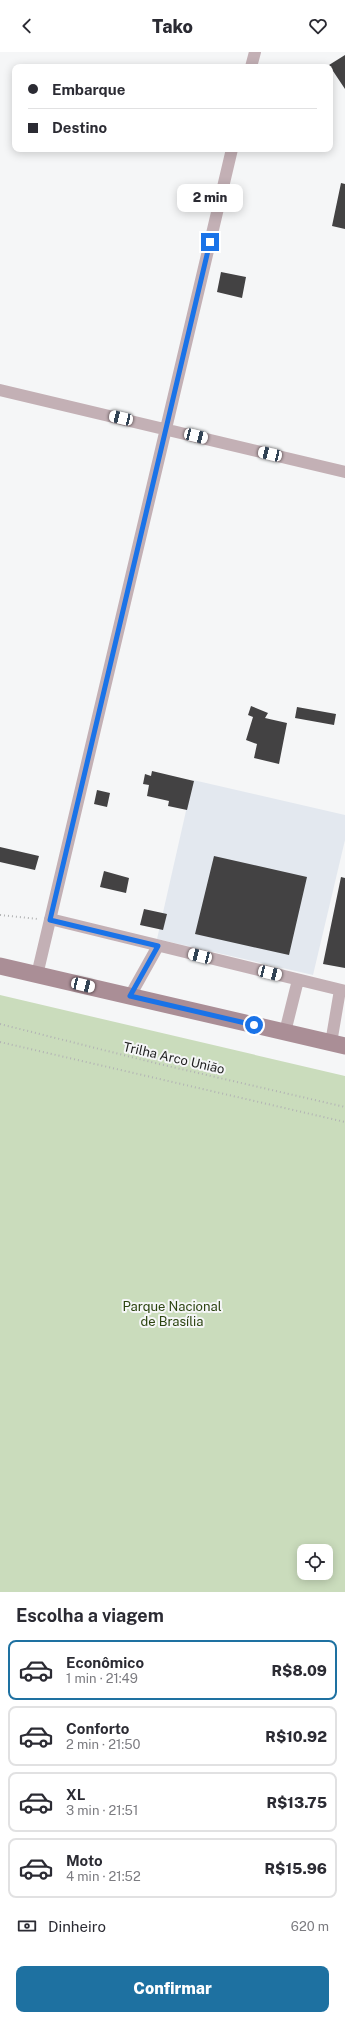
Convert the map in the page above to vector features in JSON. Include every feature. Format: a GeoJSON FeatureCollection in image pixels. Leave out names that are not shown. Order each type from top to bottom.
{"type":"FeatureCollection","features":[{"type":"Feature","properties":{"kind":"main road"},"geometry":{"type":"LineString","coordinates":[[0,966],[338,1045]]}},
{"type":"Feature","properties":{"kind":"street"},"geometry":{"type":"LineString","coordinates":[[253,64],[255,52]]}},
{"type":"Feature","properties":{"kind":"street"},"geometry":{"type":"LineString","coordinates":[[37,975],[231,152]]}},
{"type":"Feature","properties":{"kind":"street"},"geometry":{"type":"LineString","coordinates":[[0,390],[345,472]]}},
{"type":"Feature","properties":{"kind":"street"},"geometry":{"type":"LineString","coordinates":[[50,920],[343,991],[338,1045]]}},
{"type":"Feature","properties":{"kind":"street"},"geometry":{"type":"LineString","coordinates":[[130,996],[158,946]]}},
{"type":"Feature","properties":{"kind":"street"},"geometry":{"type":"LineString","coordinates":[[285,1032],[298,980]]}},
{"type":"Feature","properties":{"kind":"path"},"geometry":{"type":"LineString","coordinates":[[0,915],[50,920]]}},
{"type":"Feature","properties":{"kind":"path","name":"Trilha Arco União"},"geometry":{"type":"LineString","coordinates":[[0,1024],[155,1063],[345,1107]]}},
{"type":"Feature","properties":{"kind":"path"},"geometry":{"type":"LineString","coordinates":[[0,1042],[345,1122]]}},
{"type":"Feature","properties":{"kind":"shaded area"},"geometry":{"type":"Polygon","coordinates":[[[193,780],[345,815],[345,840],[313,975],[157,939],[193,780]]]}},
{"type":"Feature","properties":{"kind":"green space","name":"Parque Nacional de Brasília"},"geometry":{"type":"Polygon","coordinates":[[[0,995],[345,1076],[345,1592],[0,1592],[0,995]]]}},
{"type":"Feature","properties":{"kind":"building"},"geometry":{"type":"Polygon","coordinates":[[[345,55],[345,89],[333,71],[333,64],[331,64],[345,55]]]}},
{"type":"Feature","properties":{"kind":"building"},"geometry":{"type":"Polygon","coordinates":[[[341,183],[345,184],[345,229],[332,226],[341,183]]]}},
{"type":"Feature","properties":{"kind":"building"},"geometry":{"type":"Polygon","coordinates":[[[221,272],[246,277],[242,298],[217,292],[221,272]]]}},
{"type":"Feature","properties":{"kind":"building"},"geometry":{"type":"Polygon","coordinates":[[[251,706],[268,713],[265,718],[287,723],[279,764],[254,758],[257,744],[246,740],[253,717],[248,715],[251,706]]]}},
{"type":"Feature","properties":{"kind":"building"},"geometry":{"type":"Polygon","coordinates":[[[297,707],[336,714],[334,725],[295,718],[297,707]]]}},
{"type":"Feature","properties":{"kind":"building"},"geometry":{"type":"Polygon","coordinates":[[[152,771],[194,781],[187,810],[168,806],[169,801],[147,796],[149,785],[143,784],[145,774],[151,776],[152,771]]]}},
{"type":"Feature","properties":{"kind":"building"},"geometry":{"type":"Polygon","coordinates":[[[97,790],[110,793],[107,807],[94,804],[97,790]]]}},
{"type":"Feature","properties":{"kind":"building"},"geometry":{"type":"Polygon","coordinates":[[[0,847],[39,856],[35,870],[0,862],[0,847]]]}},
{"type":"Feature","properties":{"kind":"building"},"geometry":{"type":"Polygon","coordinates":[[[214,856],[307,877],[289,955],[195,934],[214,856]]]}},
{"type":"Feature","properties":{"kind":"building"},"geometry":{"type":"Polygon","coordinates":[[[104,871],[129,878],[126,893],[100,887],[104,871]]]}},
{"type":"Feature","properties":{"kind":"building"},"geometry":{"type":"Polygon","coordinates":[[[341,877],[345,878],[345,968],[323,964],[341,877]]]}},
{"type":"Feature","properties":{"kind":"building"},"geometry":{"type":"Polygon","coordinates":[[[144,909],[167,914],[163,930],[140,925],[144,909]]]}},
{"type":"Feature","properties":{"kind":"route"},"geometry":{"type":"LineString","coordinates":[[210,242],[50,920],[158,946],[130,996],[254,1025]]}}]}
